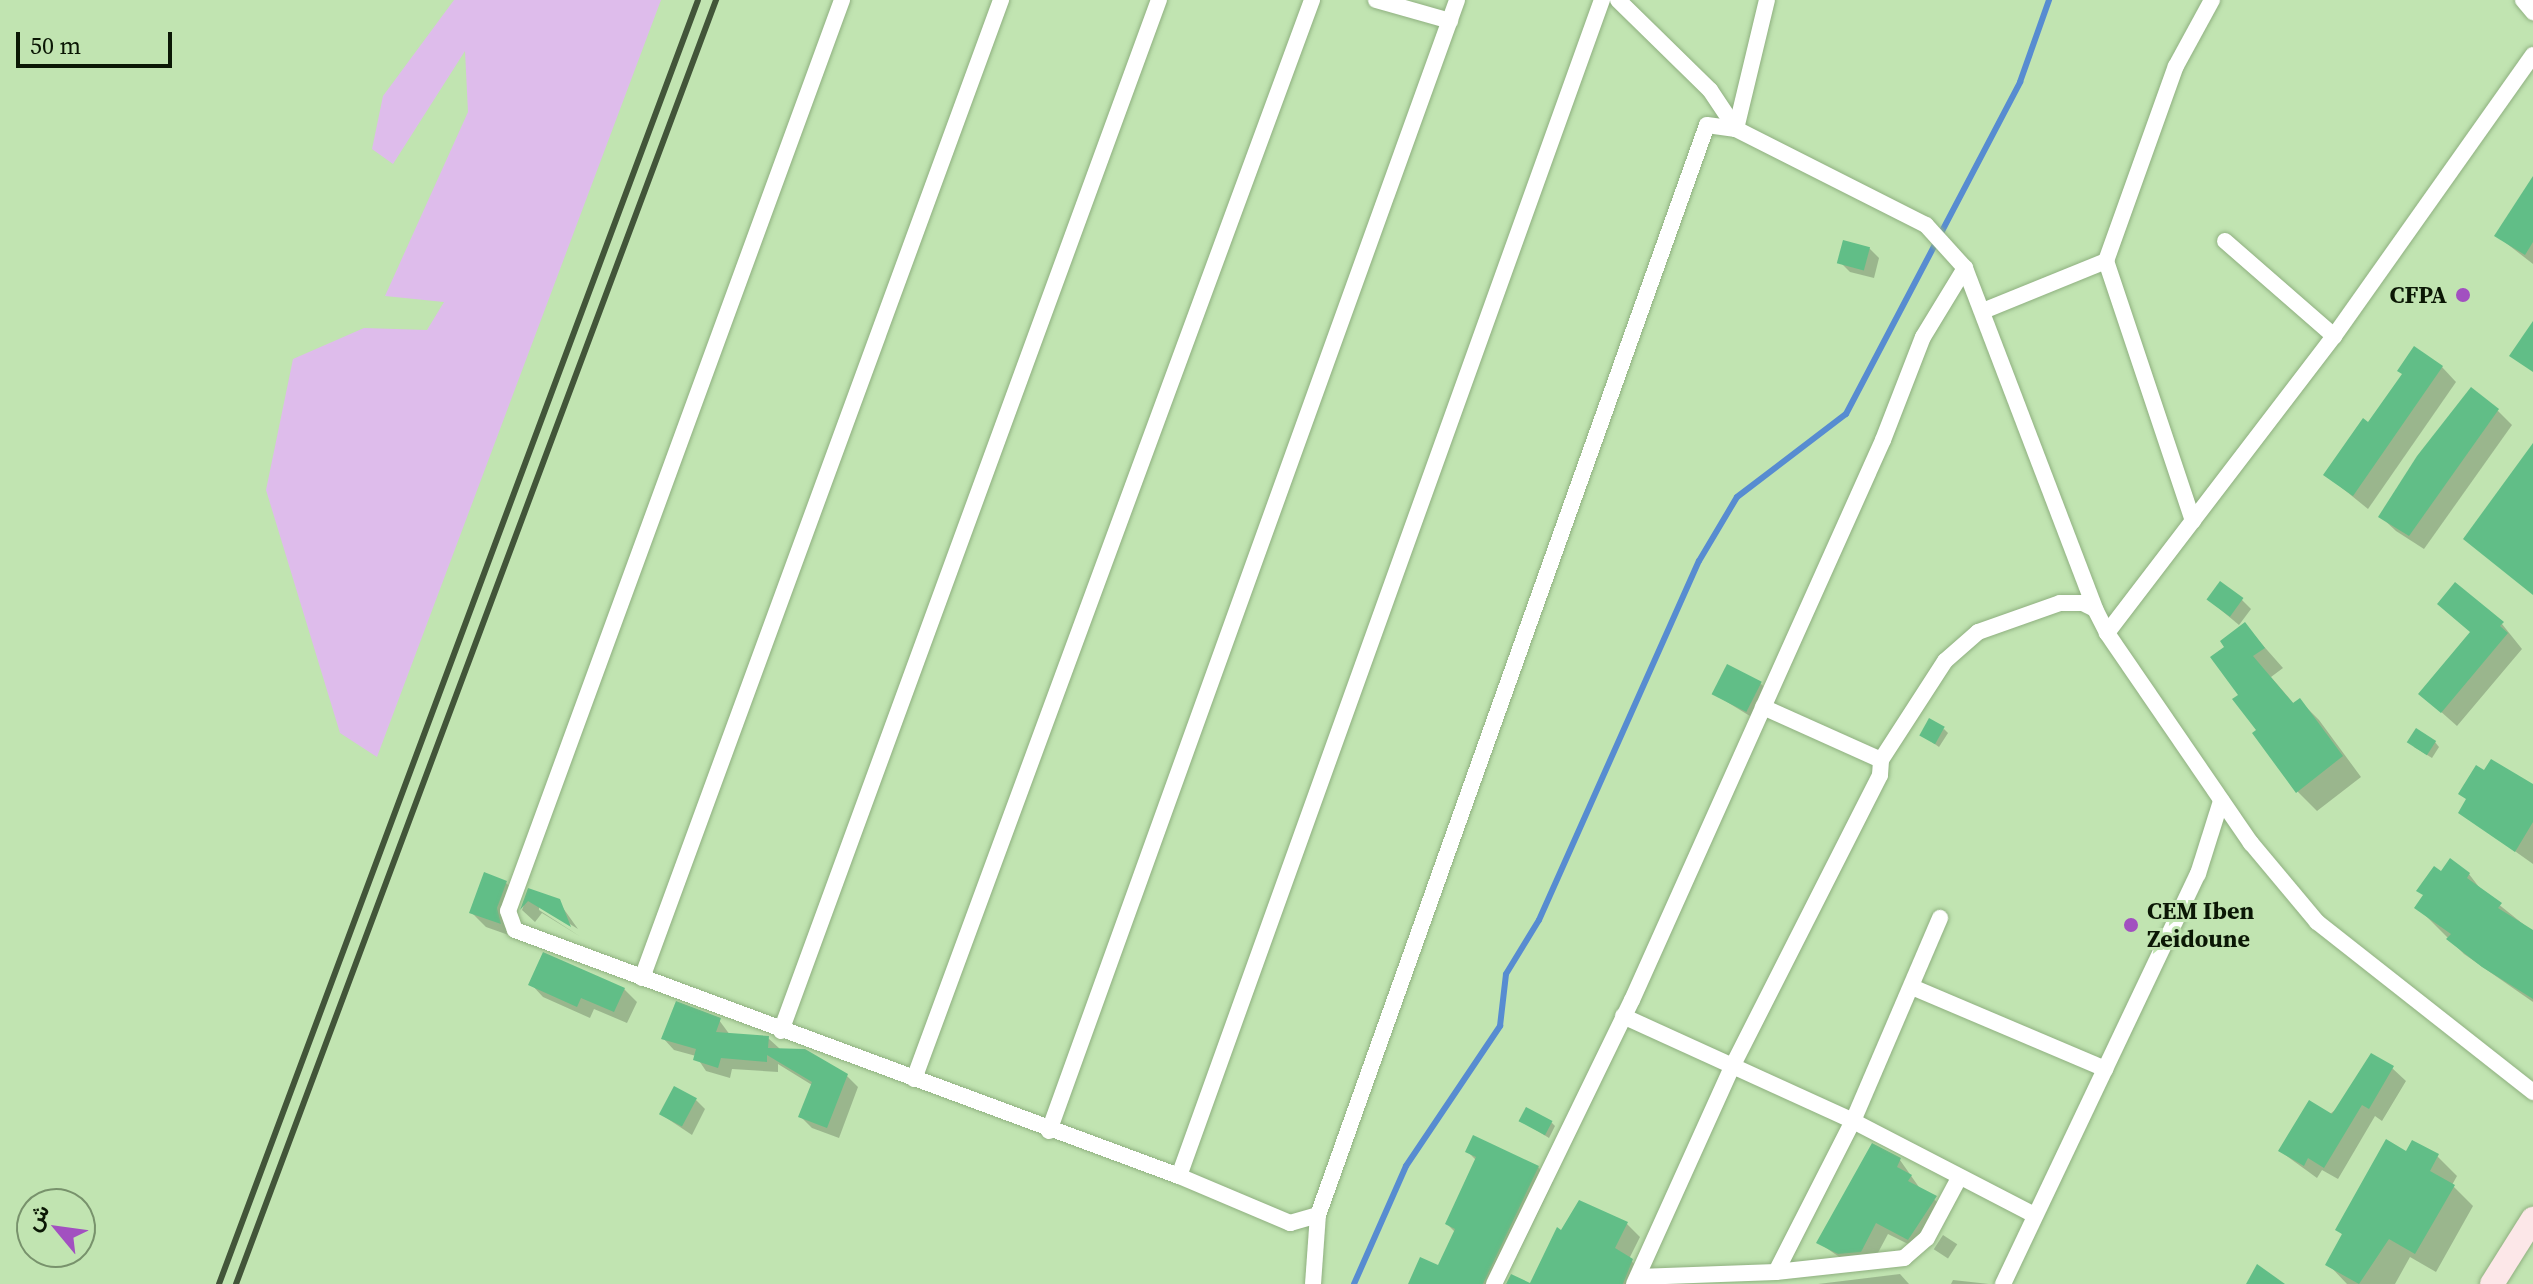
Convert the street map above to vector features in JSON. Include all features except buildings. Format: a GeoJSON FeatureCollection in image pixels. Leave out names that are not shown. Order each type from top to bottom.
{"type":"FeatureCollection","features":[{"type":"Feature","properties":{"kind":"street"},"geometry":{"type":"LineString","coordinates":[[842,0],[508,911],[515,930],[1049,1131],[1179,1176],[1290,1223],[1318,1215]]}},
{"type":"Feature","properties":{"kind":"street"},"geometry":{"type":"LineString","coordinates":[[642,978],[1001,0]]}},
{"type":"Feature","properties":{"kind":"street"},"geometry":{"type":"LineString","coordinates":[[781,1031],[1159,0]]}},
{"type":"Feature","properties":{"kind":"street"},"geometry":{"type":"LineString","coordinates":[[914,1079],[1312,0]]}},
{"type":"Feature","properties":{"kind":"street"},"geometry":{"type":"LineString","coordinates":[[1376,0],[1450,21]]}},
{"type":"Feature","properties":{"kind":"street"},"geometry":{"type":"LineString","coordinates":[[1049,1131],[1457,0]]}},
{"type":"Feature","properties":{"kind":"street"},"geometry":{"type":"LineString","coordinates":[[1179,1176],[1602,0]]}},
{"type":"Feature","properties":{"kind":"street"},"geometry":{"type":"LineString","coordinates":[[1618,0],[1710,90],[1736,129]]}},
{"type":"Feature","properties":{"kind":"street"},"geometry":{"type":"LineString","coordinates":[[1736,129],[1767,0]]}},
{"type":"Feature","properties":{"kind":"street"},"geometry":{"type":"LineString","coordinates":[[2193,521],[2106,261],[2176,66],[2212,0]]}},
{"type":"Feature","properties":{"kind":"street"},"geometry":{"type":"LineString","coordinates":[[2523,0],[2533,12]]}},
{"type":"Feature","properties":{"kind":"street"},"geometry":{"type":"LineString","coordinates":[[2107,633],[2334,336],[2533,55]]}},
{"type":"Feature","properties":{"kind":"street"},"geometry":{"type":"LineString","coordinates":[[1313,1284],[1318,1215],[1707,125],[1736,129],[1926,225],[1965,268],[2095,609],[2107,633],[2221,801],[2317,922],[2533,1092]]}},
{"type":"Feature","properties":{"kind":"street"},"geometry":{"type":"LineString","coordinates":[[2225,241],[2334,336]]}},
{"type":"Feature","properties":{"kind":"street"},"geometry":{"type":"LineString","coordinates":[[1983,311],[2106,261]]}},
{"type":"Feature","properties":{"kind":"street"},"geometry":{"type":"LineString","coordinates":[[1494,1284],[1623,1016],[1763,707],[1883,440],[1923,337],[1965,268]]}},
{"type":"Feature","properties":{"kind":"street"},"geometry":{"type":"LineString","coordinates":[[1959,1178],[1927,1238],[1904,1258],[1776,1272],[1636,1280],[1733,1065],[1880,775],[1881,760],[1962,642],[2060,603],[2095,609]]}},
{"type":"Feature","properties":{"kind":"street"},"geometry":{"type":"LineString","coordinates":[[1763,707],[1881,760]]}},
{"type":"Feature","properties":{"kind":"street"},"geometry":{"type":"LineString","coordinates":[[2003,1284],[2198,874],[2221,801]]}},
{"type":"Feature","properties":{"kind":"street"},"geometry":{"type":"LineString","coordinates":[[1776,1272],[1853,1121],[1940,918]]}},
{"type":"Feature","properties":{"kind":"street"},"geometry":{"type":"LineString","coordinates":[[1912,987],[2105,1069]]}},
{"type":"Feature","properties":{"kind":"street"},"geometry":{"type":"LineString","coordinates":[[1623,1016],[1853,1121],[2034,1215]]}},
{"type":"Feature","properties":{"kind":"street"},"geometry":{"type":"LineString","coordinates":[[2492,1284],[2533,1219]]}},
{"type":"Feature","properties":{"kind":"shaded area"},"geometry":{"type":"Polygon","coordinates":[[[454,0],[661,0],[377,757],[340,733],[266,490],[293,359],[364,328],[427,330],[444,302],[385,296],[468,112],[465,51],[393,164],[372,149],[383,96],[454,0]]]}},
{"type":"Feature","properties":{"kind":"waterway"},"geometry":{"type":"LineString","coordinates":[[1354,1284],[1406,1166],[1500,1026],[1506,974],[1539,920],[1699,561],[1737,497],[1846,414],[2020,82],[2049,0]]}},
{"type":"Feature","properties":{"kind":"railway"},"geometry":{"type":"LineString","coordinates":[[219,1284],[698,0]]}},
{"type":"Feature","properties":{"kind":"railway"},"geometry":{"type":"LineString","coordinates":[[236,1284],[716,0]]}},
{"type":"Feature","properties":{"kind":"place","name":"CFPA"},"geometry":{"type":"Point","coordinates":[2463,295]}},
{"type":"Feature","properties":{"kind":"place","name":"CEM Iben Zeidoune"},"geometry":{"type":"Point","coordinates":[2131,925]}}]}
